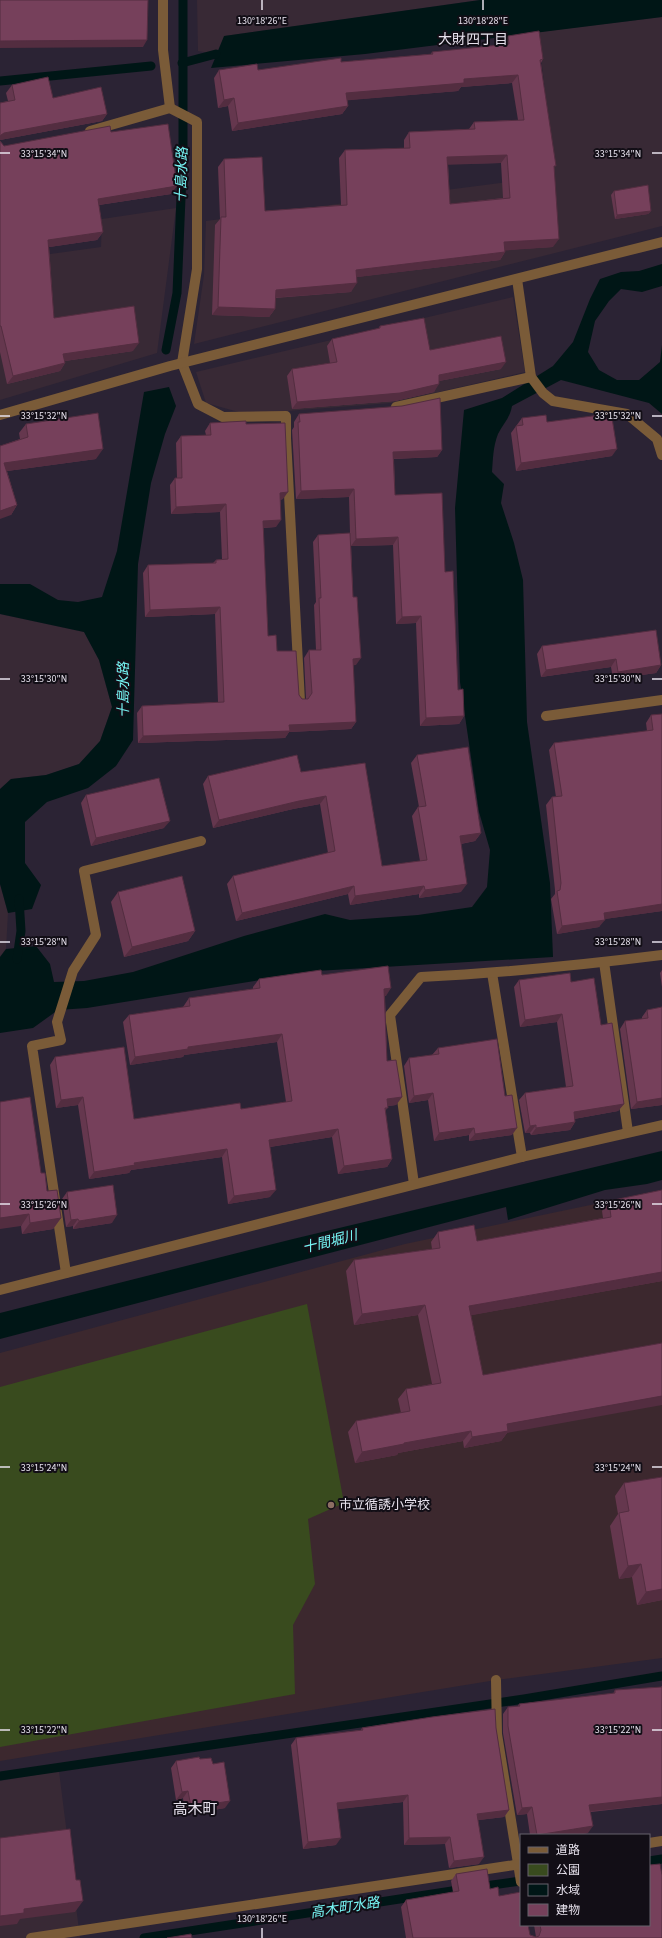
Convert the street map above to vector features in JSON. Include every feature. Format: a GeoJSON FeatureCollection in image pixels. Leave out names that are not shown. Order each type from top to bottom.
{"type":"FeatureCollection","features":[{"type":"Feature","properties":{"kind":"street"},"geometry":{"type":"LineString","coordinates":[[163,0],[163,50],[170,108]]}},
{"type":"Feature","properties":{"kind":"street"},"geometry":{"type":"LineString","coordinates":[[81,132],[170,108],[197,122],[197,269],[182,363],[198,404],[223,417],[290,416],[286,438],[300,701]]}},
{"type":"Feature","properties":{"kind":"street"},"geometry":{"type":"LineString","coordinates":[[0,415],[182,363],[662,242]]}},
{"type":"Feature","properties":{"kind":"street"},"geometry":{"type":"LineString","coordinates":[[517,279],[531,377],[543,393],[553,401],[627,414],[657,439],[662,455]]}},
{"type":"Feature","properties":{"kind":"street"},"geometry":{"type":"LineString","coordinates":[[389,408],[531,377]]}},
{"type":"Feature","properties":{"kind":"street"},"geometry":{"type":"LineString","coordinates":[[546,716],[662,700]]}},
{"type":"Feature","properties":{"kind":"street"},"geometry":{"type":"LineString","coordinates":[[66,1273],[32,1046],[61,1040],[58,1022],[73,971],[96,935],[84,870],[201,841]]}},
{"type":"Feature","properties":{"kind":"street"},"geometry":{"type":"LineString","coordinates":[[414,1184],[390,1015],[421,977],[492,973],[604,962],[662,954]]}},
{"type":"Feature","properties":{"kind":"street"},"geometry":{"type":"LineString","coordinates":[[604,962],[628,1132]]}},
{"type":"Feature","properties":{"kind":"street"},"geometry":{"type":"LineString","coordinates":[[492,973],[522,1157]]}},
{"type":"Feature","properties":{"kind":"street"},"geometry":{"type":"LineString","coordinates":[[0,1290],[522,1157],[662,1125]]}},
{"type":"Feature","properties":{"kind":"street"},"geometry":{"type":"LineString","coordinates":[[31,1938],[519,1867],[497,1734],[496,1680]]}},
{"type":"Feature","properties":{"kind":"street"},"geometry":{"type":"LineString","coordinates":[[650,1843],[662,1841]]}},
{"type":"Feature","properties":{"kind":"shaded area"},"geometry":{"type":"Polygon","coordinates":[[[197,0],[480,0],[225,36],[216,54],[198,51],[197,0]]]}},
{"type":"Feature","properties":{"kind":"shaded area"},"geometry":{"type":"Polygon","coordinates":[[[662,17],[662,226],[194,344],[204,275],[206,221],[555,176],[538,32],[662,17]]]}},
{"type":"Feature","properties":{"kind":"shaded area"},"geometry":{"type":"Polygon","coordinates":[[[176,208],[157,353],[0,400],[0,261],[101,247],[102,219],[176,208]]]}},
{"type":"Feature","properties":{"kind":"shaded area"},"geometry":{"type":"Polygon","coordinates":[[[513,297],[525,372],[391,403],[246,414],[206,403],[196,372],[513,297]]]}},
{"type":"Feature","properties":{"kind":"shaded area"},"geometry":{"type":"Polygon","coordinates":[[[0,614],[84,632],[99,660],[112,707],[100,741],[79,764],[46,775],[11,779],[0,789],[0,614]]]}},
{"type":"Feature","properties":{"kind":"shaded area"},"geometry":{"type":"Polygon","coordinates":[[[0,884],[8,913],[6,949],[0,957],[0,884]]]}},
{"type":"Feature","properties":{"kind":"shaded area","name":"市立循誘小学校"},"geometry":{"type":"Polygon","coordinates":[[[662,1190],[662,1658],[496,1680],[0,1761],[0,1353],[405,1244],[662,1190]]]}},
{"type":"Feature","properties":{"kind":"shaded area"},"geometry":{"type":"Polygon","coordinates":[[[59,1771],[80,1938],[0,1938],[0,1781],[59,1771]]]}},
{"type":"Feature","properties":{"kind":"green space"},"geometry":{"type":"Polygon","coordinates":[[[307,1304],[344,1503],[308,1519],[315,1584],[293,1625],[295,1694],[0,1747],[0,1387],[307,1304]]]}},
{"type":"Feature","properties":{"kind":"water"},"geometry":{"type":"Polygon","coordinates":[[[480,0],[662,0],[662,17],[365,54],[211,68],[224,36],[480,0]]]}},
{"type":"Feature","properties":{"kind":"water"},"geometry":{"type":"Polygon","coordinates":[[[662,264],[662,286],[642,292],[621,289],[609,301],[595,321],[588,352],[599,370],[617,380],[639,380],[660,362],[662,345],[662,414],[649,403],[561,380],[512,406],[508,417],[498,434],[494,448],[492,472],[504,484],[501,503],[514,543],[523,580],[527,722],[550,883],[553,957],[316,971],[87,1008],[58,1010],[33,1028],[0,1033],[0,957],[6,949],[36,946],[50,964],[54,982],[84,981],[133,972],[244,936],[325,914],[350,920],[418,915],[472,907],[487,887],[490,850],[479,812],[460,682],[455,508],[464,410],[502,398],[553,366],[573,342],[590,299],[600,279],[621,272],[639,271],[662,264]]]}},
{"type":"Feature","properties":{"kind":"water"},"geometry":{"type":"Polygon","coordinates":[[[169,387],[176,406],[165,434],[151,483],[138,564],[133,740],[116,766],[88,788],[47,802],[25,822],[25,863],[41,885],[32,909],[8,913],[0,884],[0,789],[11,779],[46,775],[79,764],[100,741],[112,707],[99,660],[84,632],[0,614],[0,584],[30,584],[58,600],[78,602],[102,597],[117,551],[144,392],[169,387]]]}},
{"type":"Feature","properties":{"kind":"water","name":"十間堀川"},"geometry":{"type":"Polygon","coordinates":[[[662,1151],[662,1180],[647,1184],[605,1190],[508,1220],[506,1207],[0,1339],[0,1313],[293,1239],[662,1151]]]}},
{"type":"Feature","properties":{"kind":"building"},"geometry":{"type":"Polygon","coordinates":[[[0,0],[148,0],[147,40],[0,41],[0,0]]]}},
{"type":"Feature","properties":{"kind":"building"},"geometry":{"type":"Polygon","coordinates":[[[539,31],[543,59],[540,60],[556,166],[554,166],[559,239],[504,242],[505,252],[356,270],[357,283],[276,290],[275,309],[218,307],[221,217],[226,217],[224,159],[262,157],[265,211],[347,205],[345,150],[410,148],[409,132],[475,129],[474,122],[524,120],[518,75],[464,79],[464,83],[346,93],[348,106],[238,123],[234,98],[224,100],[219,70],[257,64],[258,70],[341,58],[341,62],[433,54],[432,52],[509,44],[508,36],[539,31]],[[507,155],[447,157],[450,204],[510,198],[507,155]]]}},
{"type":"Feature","properties":{"kind":"building"},"geometry":{"type":"Polygon","coordinates":[[[48,77],[53,98],[101,87],[107,114],[4,133],[0,137],[0,103],[15,100],[12,85],[48,77]]]}},
{"type":"Feature","properties":{"kind":"building"},"geometry":{"type":"Polygon","coordinates":[[[168,124],[177,186],[98,199],[103,232],[48,240],[54,318],[134,306],[139,343],[63,354],[65,363],[13,376],[0,326],[0,141],[4,146],[110,126],[111,132],[168,124]]]}},
{"type":"Feature","properties":{"kind":"building"},"geometry":{"type":"Polygon","coordinates":[[[648,185],[651,211],[617,215],[614,191],[648,185]]]}},
{"type":"Feature","properties":{"kind":"building"},"geometry":{"type":"Polygon","coordinates":[[[424,318],[430,350],[501,336],[506,362],[439,375],[439,384],[400,393],[297,402],[292,369],[337,362],[332,339],[380,328],[380,326],[424,318]]]}},
{"type":"Feature","properties":{"kind":"building"},"geometry":{"type":"Polygon","coordinates":[[[440,398],[442,450],[393,452],[395,495],[442,493],[445,572],[453,571],[458,690],[463,689],[464,716],[426,718],[421,616],[402,617],[398,537],[356,539],[354,489],[301,491],[298,422],[300,422],[299,414],[402,406],[440,398]]]}},
{"type":"Feature","properties":{"kind":"building"},"geometry":{"type":"Polygon","coordinates":[[[98,413],[103,449],[4,463],[17,505],[0,511],[0,446],[28,437],[26,424],[98,413]]]}},
{"type":"Feature","properties":{"kind":"building"},"geometry":{"type":"Polygon","coordinates":[[[546,415],[547,422],[600,415],[601,420],[612,418],[617,449],[521,463],[516,426],[523,425],[522,418],[546,415]]]}},
{"type":"Feature","properties":{"kind":"building"},"geometry":{"type":"Polygon","coordinates":[[[246,421],[246,424],[285,423],[288,492],[280,493],[281,520],[263,521],[268,636],[276,635],[277,651],[296,651],[299,695],[302,699],[308,699],[312,693],[309,650],[321,650],[319,598],[321,598],[318,535],[350,533],[353,597],[357,597],[361,658],[353,659],[356,722],[289,725],[290,731],[143,736],[142,706],[224,702],[220,607],[150,610],[148,565],[216,563],[216,560],[228,559],[226,504],[176,507],[175,478],[182,478],[181,436],[211,435],[210,423],[246,421]]]}},
{"type":"Feature","properties":{"kind":"building"},"geometry":{"type":"Polygon","coordinates":[[[656,630],[661,665],[618,672],[616,659],[546,670],[542,646],[656,630]]]}},
{"type":"Feature","properties":{"kind":"building"},"geometry":{"type":"Polygon","coordinates":[[[662,714],[662,904],[604,913],[605,920],[562,926],[557,891],[560,890],[561,883],[552,797],[562,796],[554,743],[653,730],[651,715],[662,714]]]}},
{"type":"Feature","properties":{"kind":"building"},"geometry":{"type":"Polygon","coordinates":[[[468,747],[481,833],[460,836],[467,884],[425,890],[424,886],[355,896],[354,886],[242,913],[233,876],[335,851],[326,796],[219,820],[208,776],[297,755],[301,772],[365,763],[382,866],[427,860],[418,807],[426,806],[417,755],[468,747]]]}},
{"type":"Feature","properties":{"kind":"building"},"geometry":{"type":"Polygon","coordinates":[[[159,778],[170,821],[96,838],[86,795],[159,778]]]}},
{"type":"Feature","properties":{"kind":"building"},"geometry":{"type":"Polygon","coordinates":[[[182,876],[195,931],[132,947],[118,892],[182,876]]]}},
{"type":"Feature","properties":{"kind":"building"},"geometry":{"type":"Polygon","coordinates":[[[388,966],[391,988],[384,989],[387,1061],[396,1060],[402,1097],[387,1099],[388,1108],[385,1108],[392,1159],[344,1166],[338,1129],[269,1140],[276,1190],[234,1196],[227,1149],[134,1163],[135,1165],[94,1172],[83,1097],[61,1100],[55,1057],[124,1047],[134,1119],[240,1103],[241,1109],[292,1101],[282,1034],[188,1047],[188,1049],[135,1057],[129,1015],[190,1006],[189,998],[260,988],[259,979],[321,970],[322,975],[388,966]]]}},
{"type":"Feature","properties":{"kind":"building"},"geometry":{"type":"Polygon","coordinates":[[[570,973],[571,982],[594,978],[601,1025],[612,1023],[624,1104],[574,1112],[575,1122],[536,1128],[536,1125],[530,1126],[525,1093],[573,1086],[562,1014],[525,1020],[519,980],[570,973]]]}},
{"type":"Feature","properties":{"kind":"building"},"geometry":{"type":"Polygon","coordinates":[[[662,1007],[662,1098],[637,1102],[625,1021],[648,1018],[647,1010],[662,1007]]]}},
{"type":"Feature","properties":{"kind":"building"},"geometry":{"type":"Polygon","coordinates":[[[497,1039],[505,1096],[512,1095],[517,1128],[475,1134],[474,1128],[439,1133],[433,1093],[414,1096],[409,1058],[439,1054],[438,1048],[497,1039]]]}},
{"type":"Feature","properties":{"kind":"building"},"geometry":{"type":"Polygon","coordinates":[[[30,1097],[41,1173],[45,1173],[47,1191],[57,1190],[61,1218],[30,1223],[29,1214],[0,1218],[0,1102],[30,1097]]]}},
{"type":"Feature","properties":{"kind":"building"},"geometry":{"type":"Polygon","coordinates":[[[113,1185],[117,1215],[79,1221],[78,1219],[71,1220],[67,1192],[113,1185]]]}},
{"type":"Feature","properties":{"kind":"building"},"geometry":{"type":"Polygon","coordinates":[[[662,1190],[662,1272],[469,1306],[483,1375],[662,1343],[662,1396],[507,1424],[508,1431],[472,1437],[471,1431],[362,1452],[356,1421],[410,1411],[406,1389],[441,1383],[425,1305],[362,1314],[354,1260],[440,1248],[438,1232],[474,1225],[477,1241],[611,1217],[609,1201],[662,1190]]]}},
{"type":"Feature","properties":{"kind":"building"},"geometry":{"type":"Polygon","coordinates":[[[662,1477],[662,1589],[646,1592],[641,1564],[628,1566],[619,1513],[629,1511],[624,1483],[662,1477]]]}},
{"type":"Feature","properties":{"kind":"building"},"geometry":{"type":"Polygon","coordinates":[[[662,1687],[662,1797],[589,1805],[593,1826],[537,1834],[532,1807],[522,1808],[508,1726],[508,1707],[520,1706],[519,1704],[615,1693],[615,1690],[662,1687]]]}},
{"type":"Feature","properties":{"kind":"building"},"geometry":{"type":"Polygon","coordinates":[[[495,1709],[496,1728],[509,1810],[477,1814],[484,1857],[454,1861],[450,1837],[409,1838],[408,1795],[337,1803],[341,1838],[308,1842],[296,1738],[363,1730],[362,1728],[495,1709]]]}},
{"type":"Feature","properties":{"kind":"building"},"geometry":{"type":"Polygon","coordinates":[[[199,1757],[200,1759],[211,1758],[213,1764],[224,1762],[230,1801],[191,1807],[188,1791],[182,1792],[176,1761],[199,1757]]]}},
{"type":"Feature","properties":{"kind":"building"},"geometry":{"type":"Polygon","coordinates":[[[70,1829],[76,1880],[80,1880],[83,1901],[24,1909],[24,1913],[0,1916],[0,1838],[70,1829]]]}},
{"type":"Feature","properties":{"kind":"building"},"geometry":{"type":"Polygon","coordinates":[[[660,1864],[662,1875],[662,1938],[413,1938],[406,1900],[459,1891],[456,1874],[487,1869],[490,1889],[498,1887],[499,1896],[520,1892],[520,1926],[528,1926],[530,1935],[536,1937],[539,1936],[541,1930],[540,1926],[650,1926],[650,1865],[660,1864]]]}},
{"type":"Feature","properties":{"kind":"building"},"geometry":{"type":"Polygon","coordinates":[[[191,1934],[192,1938],[167,1938],[191,1934]]]}},
{"type":"Feature","properties":{"kind":"waterway","name":"十島水路"},"geometry":{"type":"LineString","coordinates":[[166,350],[177,293],[183,150],[183,0]]}},
{"type":"Feature","properties":{"kind":"waterway"},"geometry":{"type":"LineString","coordinates":[[182,63],[216,54]]}},
{"type":"Feature","properties":{"kind":"waterway"},"geometry":{"type":"LineString","coordinates":[[0,81],[151,66]]}},
{"type":"Feature","properties":{"kind":"waterway","name":"十島水路"},"geometry":{"type":"LineString","coordinates":[[17,959],[21,931],[19,899]]}},
{"type":"Feature","properties":{"kind":"waterway"},"geometry":{"type":"LineString","coordinates":[[0,1776],[524,1699],[662,1676]]}},
{"type":"Feature","properties":{"kind":"waterway","name":"高木町水路"},"geometry":{"type":"LineString","coordinates":[[650,1861],[662,1859]]}},
{"type":"Feature","properties":{"kind":"waterway","name":"高木町水路"},"geometry":{"type":"LineString","coordinates":[[478,1887],[520,1881]]}},
{"type":"Feature","properties":{"kind":"waterway","name":"高木町水路"},"geometry":{"type":"LineString","coordinates":[[144,1938],[465,1889]]}},
{"type":"Feature","properties":{"kind":"place","name":"市立循誘小学校"},"geometry":{"type":"Point","coordinates":[331,1505]}},
{"type":"Feature","properties":{"kind":"district","name":"大財四丁目"},"geometry":{"type":"Point","coordinates":[473,40]}},
{"type":"Feature","properties":{"kind":"district","name":"高木町"},"geometry":{"type":"Point","coordinates":[195,1809]}}]}
